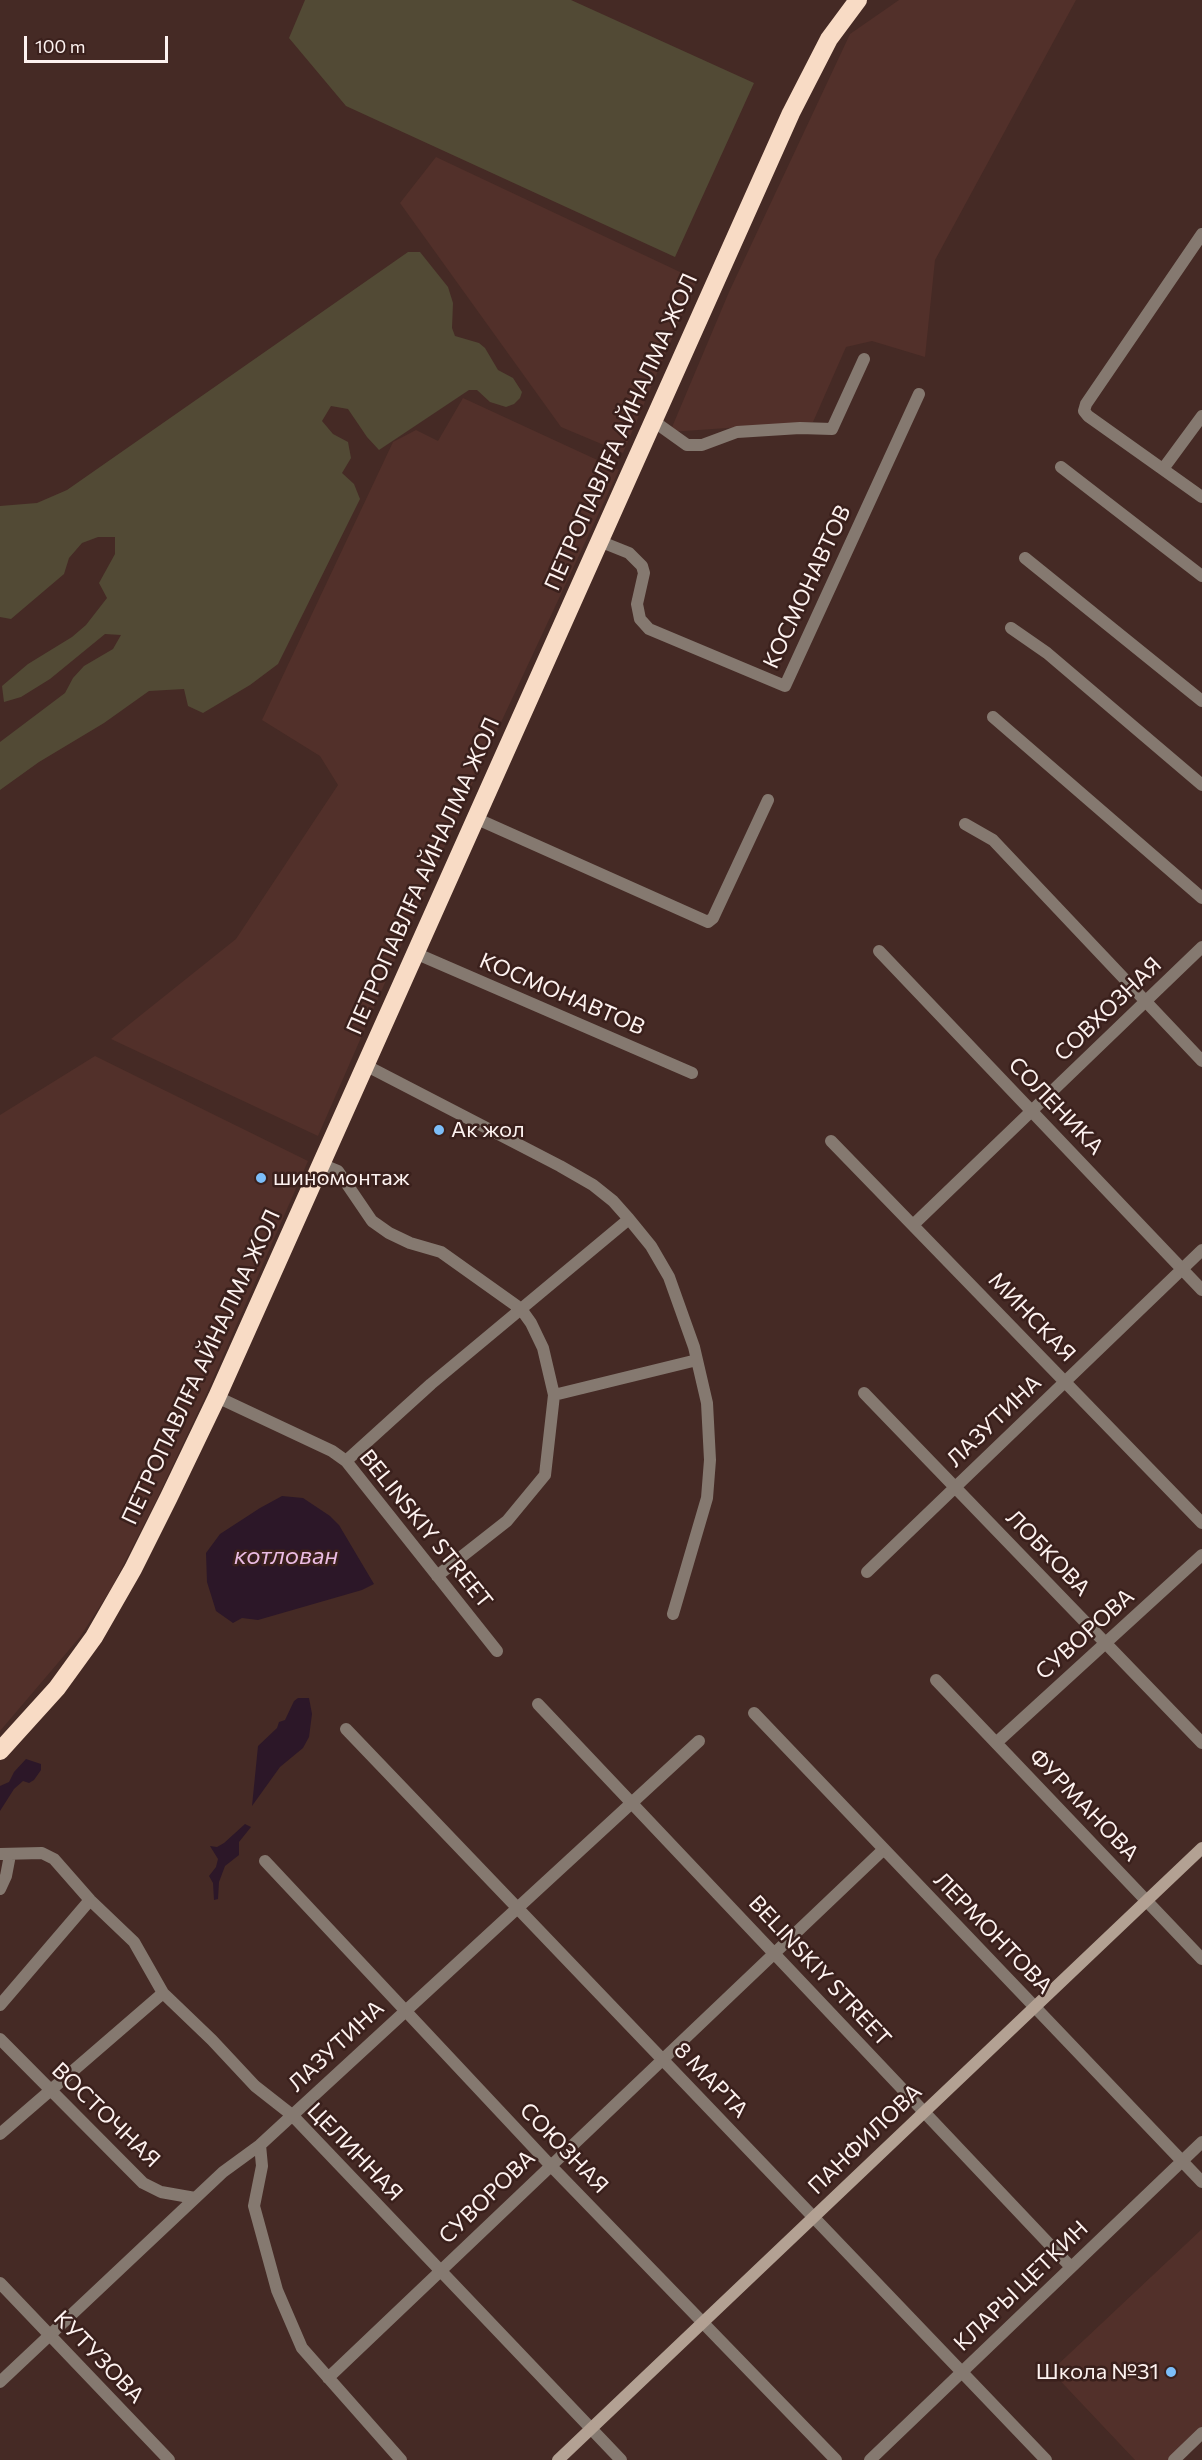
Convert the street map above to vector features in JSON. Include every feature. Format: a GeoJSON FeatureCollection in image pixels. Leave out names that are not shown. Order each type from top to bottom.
{"type":"FeatureCollection","features":[{"type":"Feature","properties":{"kind":"highway","name":"ПЕТРОПАВЛҒА АЙНАЛМА ЖОЛ"},"geometry":{"type":"LineString","coordinates":[[0,1751],[57,1688],[94,1638],[133,1569],[217,1397],[791,113],[829,39],[858,0]]}},
{"type":"Feature","properties":{"kind":"street"},"geometry":{"type":"LineString","coordinates":[[1202,234],[1086,404],[1084,411],[1202,496]]}},
{"type":"Feature","properties":{"kind":"street"},"geometry":{"type":"LineString","coordinates":[[652,420],[687,445],[702,445],[737,432],[800,428],[832,429],[864,359]]}},
{"type":"Feature","properties":{"kind":"street","name":"КОСМОНАВТОВ"},"geometry":{"type":"LineString","coordinates":[[599,541],[629,554],[642,566],[644,573],[637,604],[640,619],[649,630],[785,686],[919,394]]}},
{"type":"Feature","properties":{"kind":"street"},"geometry":{"type":"LineString","coordinates":[[1163,469],[1202,416]]}},
{"type":"Feature","properties":{"kind":"street"},"geometry":{"type":"LineString","coordinates":[[1061,467],[1202,576]]}},
{"type":"Feature","properties":{"kind":"street"},"geometry":{"type":"LineString","coordinates":[[1025,558],[1202,701]]}},
{"type":"Feature","properties":{"kind":"street"},"geometry":{"type":"LineString","coordinates":[[1011,628],[1047,653],[1202,785]]}},
{"type":"Feature","properties":{"kind":"street"},"geometry":{"type":"LineString","coordinates":[[993,717],[1202,898]]}},
{"type":"Feature","properties":{"kind":"street"},"geometry":{"type":"LineString","coordinates":[[475,818],[708,922],[713,918],[768,800]]}},
{"type":"Feature","properties":{"kind":"street"},"geometry":{"type":"LineString","coordinates":[[965,824],[993,840],[1202,1061]]}},
{"type":"Feature","properties":{"kind":"street","name":"СОВХОЗНАЯ"},"geometry":{"type":"LineString","coordinates":[[913,1225],[1202,947]]}},
{"type":"Feature","properties":{"kind":"street","name":"СОЛЕНИКА"},"geometry":{"type":"LineString","coordinates":[[879,951],[1202,1290]]}},
{"type":"Feature","properties":{"kind":"street","name":"КОСМОНАВТОВ"},"geometry":{"type":"LineString","coordinates":[[415,953],[692,1073]]}},
{"type":"Feature","properties":{"kind":"street"},"geometry":{"type":"LineString","coordinates":[[365,1065],[593,1185],[613,1201],[629,1219],[651,1246],[669,1278],[697,1360],[707,1403],[710,1460],[707,1498],[673,1614]]}},
{"type":"Feature","properties":{"kind":"street","name":"МИНСКАЯ"},"geometry":{"type":"LineString","coordinates":[[831,1141],[1202,1523]]}},
{"type":"Feature","properties":{"kind":"street"},"geometry":{"type":"LineString","coordinates":[[321,1164],[338,1171],[345,1178],[372,1221],[389,1233],[410,1243],[441,1252],[521,1309],[538,1335],[554,1395],[545,1476],[507,1521],[437,1576]]}},
{"type":"Feature","properties":{"kind":"street"},"geometry":{"type":"LineString","coordinates":[[346,1461],[431,1384],[629,1219]]}},
{"type":"Feature","properties":{"kind":"street","name":"ЛАЗУТИНА"},"geometry":{"type":"LineString","coordinates":[[867,1572],[1202,1250]]}},
{"type":"Feature","properties":{"kind":"street"},"geometry":{"type":"LineString","coordinates":[[554,1395],[697,1360]]}},
{"type":"Feature","properties":{"kind":"street","name":"ЛОБКОВА"},"geometry":{"type":"LineString","coordinates":[[864,1393],[1202,1743]]}},
{"type":"Feature","properties":{"kind":"street","name":"BELINSKIY STREET"},"geometry":{"type":"LineString","coordinates":[[217,1397],[332,1451],[346,1461],[497,1651]]}},
{"type":"Feature","properties":{"kind":"street","name":"СУВОРОВА"},"geometry":{"type":"LineString","coordinates":[[996,1743],[1202,1556]]}},
{"type":"Feature","properties":{"kind":"street","name":"ФУРМАНОВА"},"geometry":{"type":"LineString","coordinates":[[936,1680],[1202,1959]]}},
{"type":"Feature","properties":{"kind":"street","name":"BELINSKIY STREET"},"geometry":{"type":"LineString","coordinates":[[538,1704],[1071,2267]]}},
{"type":"Feature","properties":{"kind":"street","name":"ЛЕРМОНТОВА"},"geometry":{"type":"LineString","coordinates":[[754,1713],[1202,2182]]}},
{"type":"Feature","properties":{"kind":"street","name":"8 МАРТА"},"geometry":{"type":"LineString","coordinates":[[346,1729],[1046,2460]]}},
{"type":"Feature","properties":{"kind":"street","name":"ЛАЗУТИНА"},"geometry":{"type":"LineString","coordinates":[[0,2382],[223,2172],[260,2145],[699,1741]]}},
{"type":"Feature","properties":{"kind":"street","name":"ПАНФИЛОВА"},"geometry":{"type":"LineString","coordinates":[[558,2460],[1202,1848]]}},
{"type":"Feature","properties":{"kind":"street","name":"СУВОРОВА"},"geometry":{"type":"LineString","coordinates":[[328,2378],[884,1849]]}},
{"type":"Feature","properties":{"kind":"street","name":"ЦЕЛИННАЯ"},"geometry":{"type":"LineString","coordinates":[[5,1855],[36,1853],[48,1855],[134,1942],[163,1993],[213,2040],[255,2086],[292,2115],[621,2460]]}},
{"type":"Feature","properties":{"kind":"street"},"geometry":{"type":"LineString","coordinates":[[0,1889],[6,1876],[5,1855]]}},
{"type":"Feature","properties":{"kind":"street","name":"СОЮЗНАЯ"},"geometry":{"type":"LineString","coordinates":[[265,1861],[404,2012],[836,2460]]}},
{"type":"Feature","properties":{"kind":"street"},"geometry":{"type":"LineString","coordinates":[[0,2005],[90,1900]]}},
{"type":"Feature","properties":{"kind":"street"},"geometry":{"type":"LineString","coordinates":[[0,2134],[163,1993]]}},
{"type":"Feature","properties":{"kind":"street","name":"ВОСТОЧНАЯ"},"geometry":{"type":"LineString","coordinates":[[0,2039],[49,2091],[143,2183],[161,2192],[195,2198]]}},
{"type":"Feature","properties":{"kind":"street","name":"КЛАРЫ ЦЕТКИН"},"geometry":{"type":"LineString","coordinates":[[870,2460],[1202,2142]]}},
{"type":"Feature","properties":{"kind":"street"},"geometry":{"type":"LineString","coordinates":[[260,2145],[262,2166],[254,2206],[277,2290],[302,2348],[400,2460]]}},
{"type":"Feature","properties":{"kind":"street","name":"КУТУЗОВА"},"geometry":{"type":"LineString","coordinates":[[0,2283],[169,2460]]}},
{"type":"Feature","properties":{"kind":"street"},"geometry":{"type":"LineString","coordinates":[[1173,2460],[1202,2433]]}},
{"type":"Feature","properties":{"kind":"shaded area"},"geometry":{"type":"Polygon","coordinates":[[[305,0],[571,0],[754,83],[675,257],[346,106],[289,38],[305,0]]]}},
{"type":"Feature","properties":{"kind":"shaded area"},"geometry":{"type":"Polygon","coordinates":[[[899,0],[1076,0],[935,260],[925,357],[872,341],[846,347],[813,422],[670,432],[729,292],[850,34],[899,0]]]}},
{"type":"Feature","properties":{"kind":"shaded area"},"geometry":{"type":"Polygon","coordinates":[[[436,157],[697,280],[623,453],[561,427],[400,203],[436,157]]]}},
{"type":"Feature","properties":{"kind":"shaded area"},"geometry":{"type":"Polygon","coordinates":[[[408,252],[420,252],[448,287],[453,303],[452,328],[455,336],[479,343],[485,348],[498,370],[513,378],[522,392],[520,398],[514,404],[506,407],[490,402],[477,390],[469,390],[379,450],[348,409],[331,406],[322,421],[333,434],[348,442],[351,458],[342,473],[354,484],[360,499],[278,664],[250,685],[203,713],[188,706],[184,689],[149,691],[0,790],[0,742],[65,693],[73,678],[84,666],[113,649],[121,635],[105,634],[50,679],[21,697],[4,702],[2,686],[28,664],[72,637],[86,625],[107,598],[99,583],[115,554],[115,537],[98,537],[82,543],[69,558],[64,574],[11,619],[0,617],[0,506],[37,503],[67,490],[408,252]]]}},
{"type":"Feature","properties":{"kind":"shaded area"},"geometry":{"type":"Polygon","coordinates":[[[463,398],[619,470],[467,795],[318,1136],[111,1039],[236,939],[338,785],[320,756],[262,720],[393,442],[416,430],[438,441],[463,398]]]}},
{"type":"Feature","properties":{"kind":"shaded area"},"geometry":{"type":"Polygon","coordinates":[[[95,1056],[308,1161],[205,1397],[111,1589],[80,1637],[0,1731],[0,1115],[95,1056]]]}},
{"type":"Feature","properties":{"kind":"shaded area"},"geometry":{"type":"Polygon","coordinates":[[[1202,2229],[1202,2433],[1173,2460],[1135,2460],[1051,2371],[1202,2229]]]}},
{"type":"Feature","properties":{"kind":"water","name":"котлован"},"geometry":{"type":"Polygon","coordinates":[[[282,1496],[303,1498],[330,1516],[339,1525],[374,1584],[362,1590],[258,1620],[242,1618],[233,1623],[216,1611],[207,1582],[206,1553],[220,1534],[282,1496]]]}},
{"type":"Feature","properties":{"kind":"water"},"geometry":{"type":"Polygon","coordinates":[[[298,1698],[309,1698],[312,1714],[309,1737],[303,1748],[280,1767],[252,1806],[258,1746],[277,1728],[279,1722],[285,1720],[294,1701],[298,1698]]]}},
{"type":"Feature","properties":{"kind":"water"},"geometry":{"type":"Polygon","coordinates":[[[26,1759],[41,1764],[41,1770],[34,1780],[29,1783],[23,1781],[14,1789],[0,1811],[0,1786],[9,1782],[14,1772],[26,1759]]]}},
{"type":"Feature","properties":{"kind":"water"},"geometry":{"type":"Polygon","coordinates":[[[245,1824],[251,1827],[239,1842],[239,1855],[225,1866],[219,1882],[218,1899],[214,1900],[213,1883],[209,1876],[216,1867],[218,1859],[210,1846],[217,1847],[224,1843],[245,1824]]]}},
{"type":"Feature","properties":{"kind":"place","name":"Ак жол"},"geometry":{"type":"Point","coordinates":[439,1130]}},
{"type":"Feature","properties":{"kind":"place","name":"шиномонтаж"},"geometry":{"type":"Point","coordinates":[261,1178]}},
{"type":"Feature","properties":{"kind":"place","name":"Школа №31"},"geometry":{"type":"Point","coordinates":[1171,2372]}}]}
